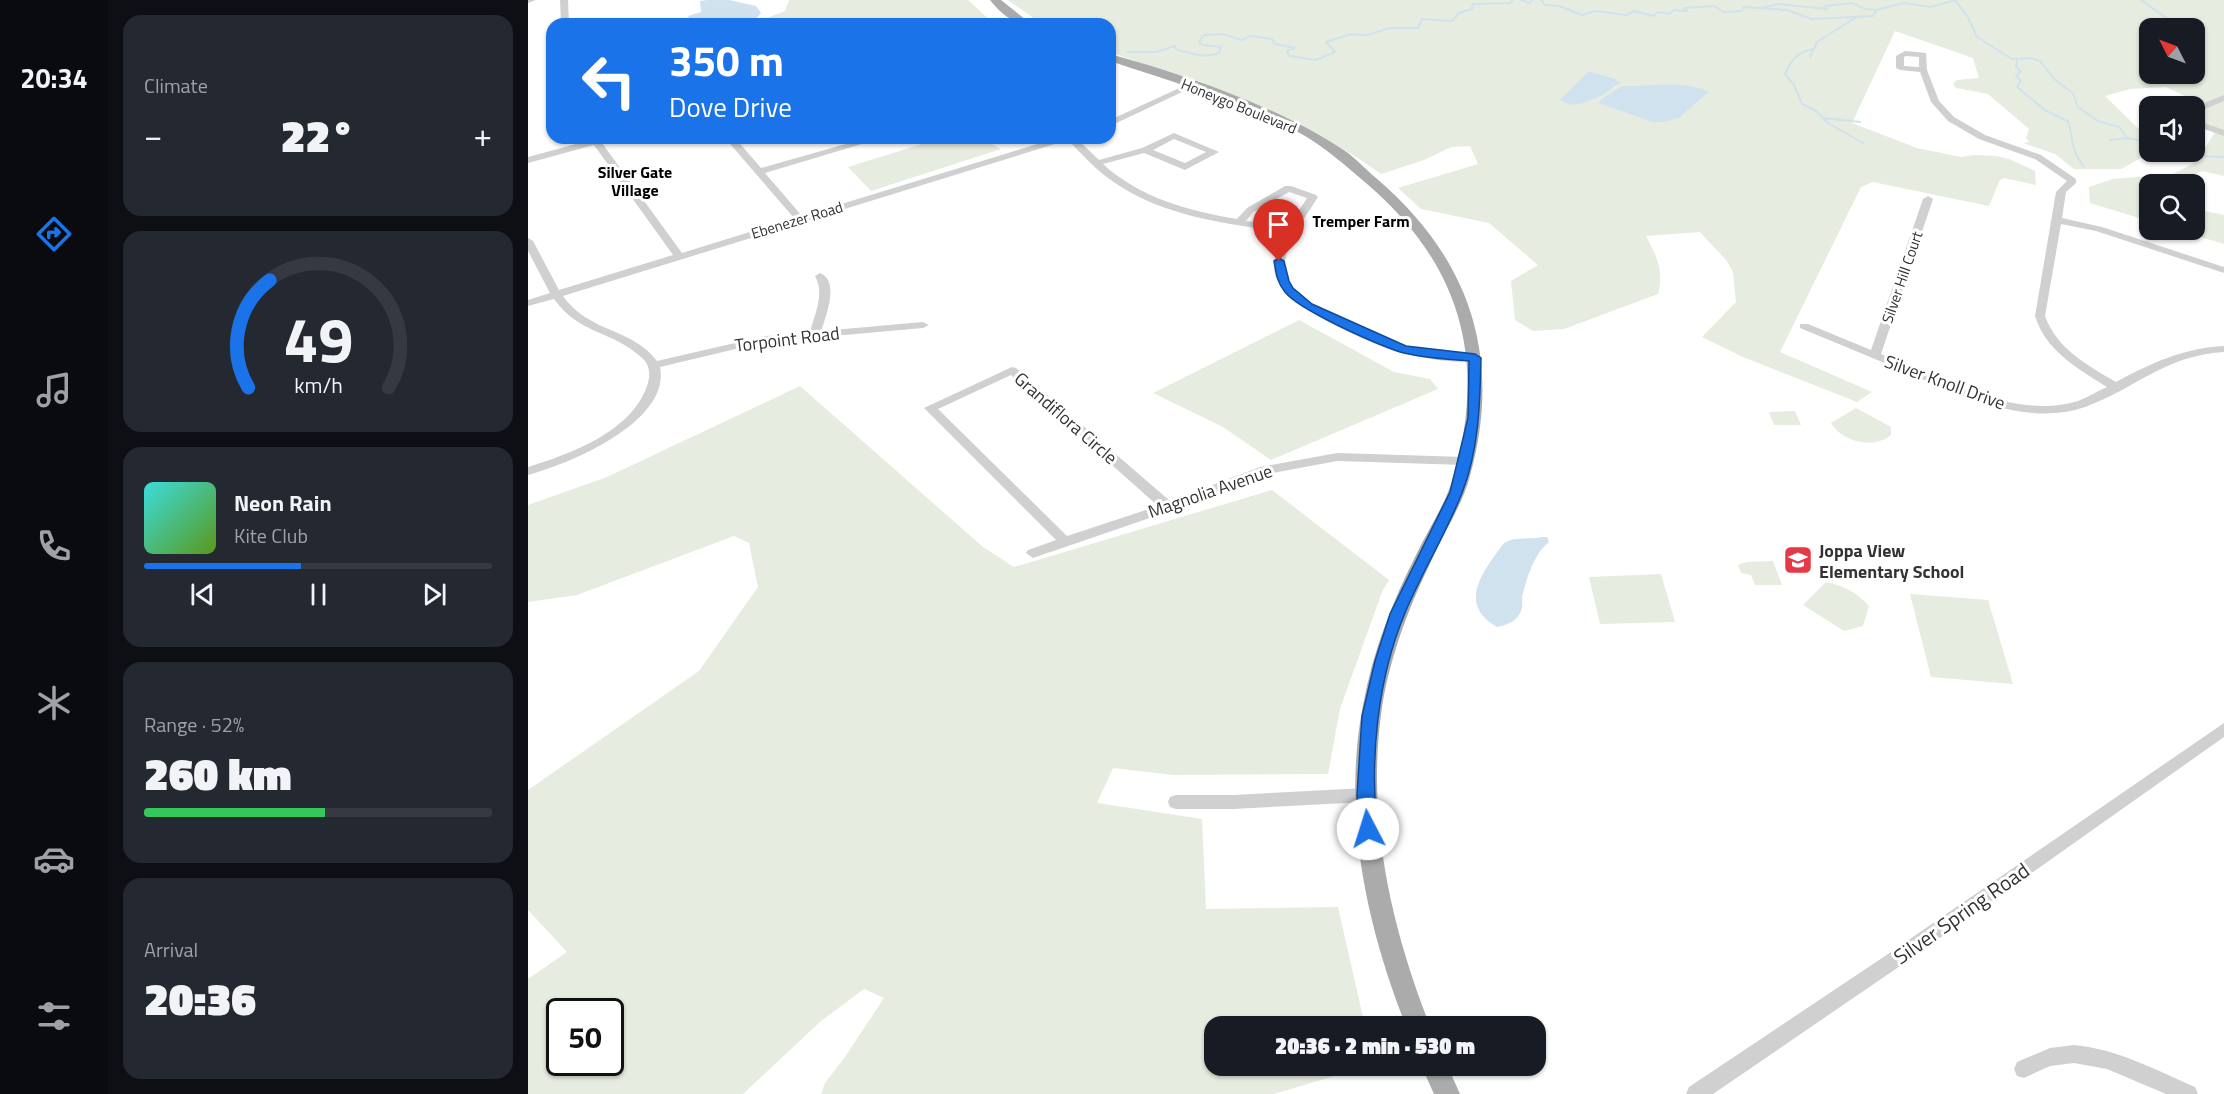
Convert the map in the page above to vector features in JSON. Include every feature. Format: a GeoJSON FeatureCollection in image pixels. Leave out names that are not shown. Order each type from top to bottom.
{"type":"FeatureCollection","features":[{"type":"Feature","properties":{"kind":"main road"},"geometry":{"type":"LineString","coordinates":[[995,0],[1004,10],[1017,18]]}},
{"type":"Feature","properties":{"kind":"main road","name":"Honeygo Boulevard"},"geometry":{"type":"LineString","coordinates":[[1116,59],[1282,130],[1360,170],[1399,205],[1438,253],[1462,301],[1475,358],[1474,418],[1465,461],[1456,492],[1397,614],[1382,661],[1370,716],[1365,795],[1370,846],[1390,950],[1414,1016]]}},
{"type":"Feature","properties":{"kind":"main road","name":"Honeygo Boulevard"},"geometry":{"type":"LineString","coordinates":[[1116,65],[1186,88]]}},
{"type":"Feature","properties":{"kind":"main road"},"geometry":{"type":"LineString","coordinates":[[1439,1076],[1447,1094]]}},
{"type":"Feature","properties":{"kind":"street"},"geometry":{"type":"LineString","coordinates":[[564,0],[565,18]]}},
{"type":"Feature","properties":{"kind":"street"},"geometry":{"type":"LineString","coordinates":[[1923,70],[1935,102],[1951,119],[1982,137],[2038,157],[2073,181],[2062,189],[2040,308],[2041,322],[2055,343],[2071,357],[2116,387]]}},
{"type":"Feature","properties":{"kind":"street"},"geometry":{"type":"LineString","coordinates":[[1116,120],[1186,88]]}},
{"type":"Feature","properties":{"kind":"street"},"geometry":{"type":"LineString","coordinates":[[2205,106],[2224,98]]}},
{"type":"Feature","properties":{"kind":"street"},"geometry":{"type":"LineString","coordinates":[[2205,127],[2224,134]]}},
{"type":"Feature","properties":{"kind":"street"},"geometry":{"type":"LineString","coordinates":[[1098,164],[1145,150],[1174,136],[1214,152],[1185,167],[1145,150]]}},
{"type":"Feature","properties":{"kind":"street"},"geometry":{"type":"LineString","coordinates":[[528,160],[582,144]]}},
{"type":"Feature","properties":{"kind":"street"},"geometry":{"type":"LineString","coordinates":[[598,144],[679,256]]}},
{"type":"Feature","properties":{"kind":"street"},"geometry":{"type":"LineString","coordinates":[[735,144],[800,219]]}},
{"type":"Feature","properties":{"kind":"street"},"geometry":{"type":"LineString","coordinates":[[759,172],[856,144]]}},
{"type":"Feature","properties":{"kind":"street","name":"Ebenezer Road"},"geometry":{"type":"LineString","coordinates":[[528,303],[1048,144]]}},
{"type":"Feature","properties":{"kind":"street"},"geometry":{"type":"LineString","coordinates":[[1075,144],[1119,181],[1175,208],[1200,216],[1294,230]]}},
{"type":"Feature","properties":{"kind":"street"},"geometry":{"type":"LineString","coordinates":[[1239,223],[1250,210],[1288,188],[1312,197],[1282,253],[1280,270],[1289,290],[1308,306],[1402,349],[1419,353],[1475,358]]}},
{"type":"Feature","properties":{"kind":"street","name":"Silver Hill Court"},"geometry":{"type":"LineString","coordinates":[[1875,355],[1928,199]]}},
{"type":"Feature","properties":{"kind":"street"},"geometry":{"type":"LineString","coordinates":[[2056,220],[2098,229],[2224,270]]}},
{"type":"Feature","properties":{"kind":"street"},"geometry":{"type":"LineString","coordinates":[[528,241],[566,308],[577,318],[636,346],[654,365],[654,385],[634,415],[588,448],[528,471]]}},
{"type":"Feature","properties":{"kind":"street"},"geometry":{"type":"LineString","coordinates":[[815,334],[825,291],[824,281],[820,276]]}},
{"type":"Feature","properties":{"kind":"street","name":"Torpoint Road"},"geometry":{"type":"LineString","coordinates":[[654,365],[738,344],[815,334],[923,326]]}},
{"type":"Feature","properties":{"kind":"street","name":"Silver Knoll Drive"},"geometry":{"type":"LineString","coordinates":[[1804,326],[1945,385],[2013,407],[2066,408],[2081,404],[2182,356],[2203,350],[2224,349]]}},
{"type":"Feature","properties":{"kind":"street","name":"Grandiflora Circle"},"geometry":{"type":"LineString","coordinates":[[1064,541],[930,408],[1012,370],[1168,507]]}},
{"type":"Feature","properties":{"kind":"street","name":"Magnolia Avenue"},"geometry":{"type":"LineString","coordinates":[[1034,553],[1168,507],[1264,470],[1296,463],[1337,457],[1465,461]]}},
{"type":"Feature","properties":{"kind":"street","name":"Silver Spring Road"},"geometry":{"type":"LineString","coordinates":[[1696,1094],[1897,958],[2224,729]]}},
{"type":"Feature","properties":{"kind":"street"},"geometry":{"type":"LineString","coordinates":[[1176,802],[1233,802],[1365,795]]}},
{"type":"Feature","properties":{"kind":"street"},"geometry":{"type":"LineString","coordinates":[[2024,1069],[2059,1055],[2089,1056],[2118,1065],[2188,1094]]}},
{"type":"Feature","properties":{"kind":"shaded area"},"geometry":{"type":"Polygon","coordinates":[[[789,0],[968,0],[988,18],[767,18],[785,11],[789,0]]]}},
{"type":"Feature","properties":{"kind":"shaded area"},"geometry":{"type":"Polygon","coordinates":[[[1008,0],[2224,0],[2224,176],[2203,171],[2194,174],[2173,174],[2196,162],[2205,162],[2205,148],[2217,129],[2205,123],[2205,96],[2185,96],[2166,87],[2130,89],[2105,96],[2139,129],[2139,159],[2121,169],[2074,169],[2055,154],[2023,143],[2029,142],[2026,138],[2029,129],[1988,94],[1956,88],[1953,84],[1957,80],[1979,78],[1973,58],[1895,31],[1852,123],[1917,148],[1961,157],[1974,155],[2009,159],[2035,171],[2036,185],[2004,178],[2000,180],[1989,206],[1873,182],[1861,187],[1780,352],[1872,392],[1857,402],[1743,357],[1702,337],[1736,302],[1733,272],[1726,260],[1700,232],[1646,236],[1660,270],[1658,294],[1564,329],[1533,331],[1515,320],[1511,281],[1538,265],[1489,223],[1421,209],[1398,188],[1478,164],[1470,146],[1451,147],[1424,160],[1381,174],[1318,135],[1250,104],[1116,54],[1116,18],[1034,18],[1008,0]],[[1589,71],[1572,104],[1588,102],[1617,86],[1613,78],[1589,71]],[[1623,86],[1679,118],[1709,92],[1689,86],[1623,86]]]}},
{"type":"Feature","properties":{"kind":"shaded area"},"geometry":{"type":"Polygon","coordinates":[[[922,144],[991,144],[1001,149],[871,191],[848,167],[922,144]]]}},
{"type":"Feature","properties":{"kind":"shaded area"},"geometry":{"type":"Polygon","coordinates":[[[2139,177],[2139,218],[2090,203],[2089,187],[2113,179],[2139,177]]]}},
{"type":"Feature","properties":{"kind":"shaded area"},"geometry":{"type":"Polygon","coordinates":[[[2205,211],[2224,215],[2224,244],[2205,238],[2205,211]]]}},
{"type":"Feature","properties":{"kind":"shaded area"},"geometry":{"type":"Polygon","coordinates":[[[1299,320],[1394,372],[1430,379],[1438,389],[1271,460],[1223,427],[1153,393],[1299,320]]]}},
{"type":"Feature","properties":{"kind":"shaded area"},"geometry":{"type":"Polygon","coordinates":[[[800,386],[983,547],[1014,567],[1272,490],[1389,580],[1382,592],[1340,709],[1328,774],[1173,775],[1113,768],[1097,803],[1202,819],[1206,909],[1338,907],[1363,1016],[1204,1016],[1204,1076],[1334,1076],[1274,1094],[821,1094],[825,1083],[884,998],[864,989],[821,1021],[743,1094],[528,1094],[528,979],[567,952],[528,910],[528,790],[699,671],[758,587],[749,543],[734,536],[577,595],[528,602],[528,505],[607,477],[800,386]]]}},
{"type":"Feature","properties":{"kind":"shaded area"},"geometry":{"type":"Polygon","coordinates":[[[1856,408],[1891,427],[1891,435],[1868,443],[1851,439],[1836,430],[1831,423],[1856,408]]]}},
{"type":"Feature","properties":{"kind":"shaded area"},"geometry":{"type":"Polygon","coordinates":[[[1795,411],[1801,425],[1774,425],[1769,412],[1795,411]]]}},
{"type":"Feature","properties":{"kind":"shaded area"},"geometry":{"type":"Polygon","coordinates":[[[1773,561],[1782,585],[1755,585],[1751,575],[1741,573],[1738,565],[1747,562],[1773,561]]]}},
{"type":"Feature","properties":{"kind":"shaded area"},"geometry":{"type":"Polygon","coordinates":[[[1661,574],[1675,622],[1600,624],[1589,577],[1661,574]]]}},
{"type":"Feature","properties":{"kind":"shaded area"},"geometry":{"type":"Polygon","coordinates":[[[1826,582],[1850,590],[1869,606],[1863,626],[1844,631],[1803,605],[1826,582]]]}},
{"type":"Feature","properties":{"kind":"shaded area"},"geometry":{"type":"Polygon","coordinates":[[[1910,594],[1988,600],[2013,684],[1931,677],[1910,594]]]}},
{"type":"Feature","properties":{"kind":"water"},"geometry":{"type":"Polygon","coordinates":[[[729,0],[756,6],[761,13],[757,18],[689,18],[688,16],[701,12],[700,1],[729,0]]]}},
{"type":"Feature","properties":{"kind":"water"},"geometry":{"type":"Polygon","coordinates":[[[1589,71],[1613,78],[1620,83],[1599,97],[1582,103],[1574,104],[1560,100],[1589,71]]]}},
{"type":"Feature","properties":{"kind":"water"},"geometry":{"type":"Polygon","coordinates":[[[1678,85],[1700,88],[1709,92],[1679,118],[1652,122],[1599,103],[1600,100],[1623,86],[1678,85]]]}},
{"type":"Feature","properties":{"kind":"water"},"geometry":{"type":"Polygon","coordinates":[[[1547,537],[1549,542],[1539,552],[1527,579],[1522,595],[1521,612],[1513,621],[1497,627],[1485,618],[1478,608],[1476,597],[1482,575],[1504,543],[1547,537]]]}},
{"type":"Feature","properties":{"kind":"waterway"},"geometry":{"type":"LineString","coordinates":[[1127,52],[1156,52],[1175,46],[1177,50],[1193,54],[1214,55],[1219,53],[1221,47],[1203,45],[1199,42],[1204,35],[1223,34],[1241,40],[1251,36],[1272,39],[1275,44],[1295,48],[1287,51],[1289,56],[1316,60],[1335,52],[1326,42],[1351,34],[1367,35],[1390,28],[1418,28],[1422,19],[1452,21],[1459,13],[1472,9],[1473,4],[1510,3],[1513,0]]}},
{"type":"Feature","properties":{"kind":"waterway"},"geometry":{"type":"LineString","coordinates":[[1521,0],[1530,3],[1532,0]]}},
{"type":"Feature","properties":{"kind":"waterway"},"geometry":{"type":"LineString","coordinates":[[1541,0],[1545,5],[1559,6],[1582,15],[1596,11],[1626,15],[1634,11],[1654,16],[1657,12],[1669,14],[1674,10],[1687,11],[1684,8],[1714,6],[1724,12],[1742,11],[1743,7],[1787,10],[1812,19],[1857,17]]}},
{"type":"Feature","properties":{"kind":"waterway"},"geometry":{"type":"LineString","coordinates":[[1876,10],[1904,3],[1931,7],[1955,0]]}},
{"type":"Feature","properties":{"kind":"waterway"},"geometry":{"type":"LineString","coordinates":[[1955,0],[1968,17],[1977,37],[2012,59],[2031,58],[2040,61],[2054,79],[2073,93],[2078,107],[2098,121],[2119,127],[2127,138]]}},
{"type":"Feature","properties":{"kind":"waterway"},"geometry":{"type":"LineString","coordinates":[[2141,0],[2166,18]]}},
{"type":"Feature","properties":{"kind":"waterway"},"geometry":{"type":"LineString","coordinates":[[1762,8],[1778,4],[1827,9],[1825,6],[1852,3],[1866,9],[1876,10]]}},
{"type":"Feature","properties":{"kind":"waterway"},"geometry":{"type":"LineString","coordinates":[[1857,17],[1873,16],[1876,10]]}},
{"type":"Feature","properties":{"kind":"waterway"},"geometry":{"type":"LineString","coordinates":[[1814,49],[1817,42],[1857,17]]}},
{"type":"Feature","properties":{"kind":"waterway"},"geometry":{"type":"LineString","coordinates":[[1810,57],[1814,49]]}},
{"type":"Feature","properties":{"kind":"waterway"},"geometry":{"type":"LineString","coordinates":[[1814,49],[1796,57],[1785,74],[1794,85],[1802,104],[1816,111],[1828,123],[1863,143]]}},
{"type":"Feature","properties":{"kind":"waterway"},"geometry":{"type":"LineString","coordinates":[[2017,61],[2016,66],[2021,72],[2016,75],[2021,81],[2017,87],[2046,111],[2068,121],[2074,150],[2084,167]]}},
{"type":"Feature","properties":{"kind":"waterway"},"geometry":{"type":"LineString","coordinates":[[1824,118],[1860,122]]}},
{"type":"Feature","properties":{"kind":"waterway"},"geometry":{"type":"LineString","coordinates":[[2110,140],[2127,138]]}},
{"type":"Feature","properties":{"kind":"waterway"},"geometry":{"type":"LineString","coordinates":[[2127,138],[2139,140]]}},
{"type":"Feature","properties":{"kind":"waterway"},"geometry":{"type":"LineString","coordinates":[[2205,156],[2224,157]]}},
{"type":"Feature","properties":{"kind":"place","name":"Joppa View Elementary School"},"geometry":{"type":"Point","coordinates":[1798,560]}},
{"type":"Feature","properties":{"kind":"district","name":"Silver Gate Village"},"geometry":{"type":"Point","coordinates":[635,181]}},
{"type":"Feature","properties":{"kind":"district","name":"Tremper Farm"},"geometry":{"type":"Point","coordinates":[1361,221]}},
{"type":"Feature","properties":{"kind":"route"},"geometry":{"type":"LineString","coordinates":[[1279,261],[1283,281],[1296,297],[1308,306],[1402,349],[1419,353],[1475,358],[1474,418],[1456,492],[1397,614],[1382,661],[1370,716],[1365,795],[1368,829]]}}]}
